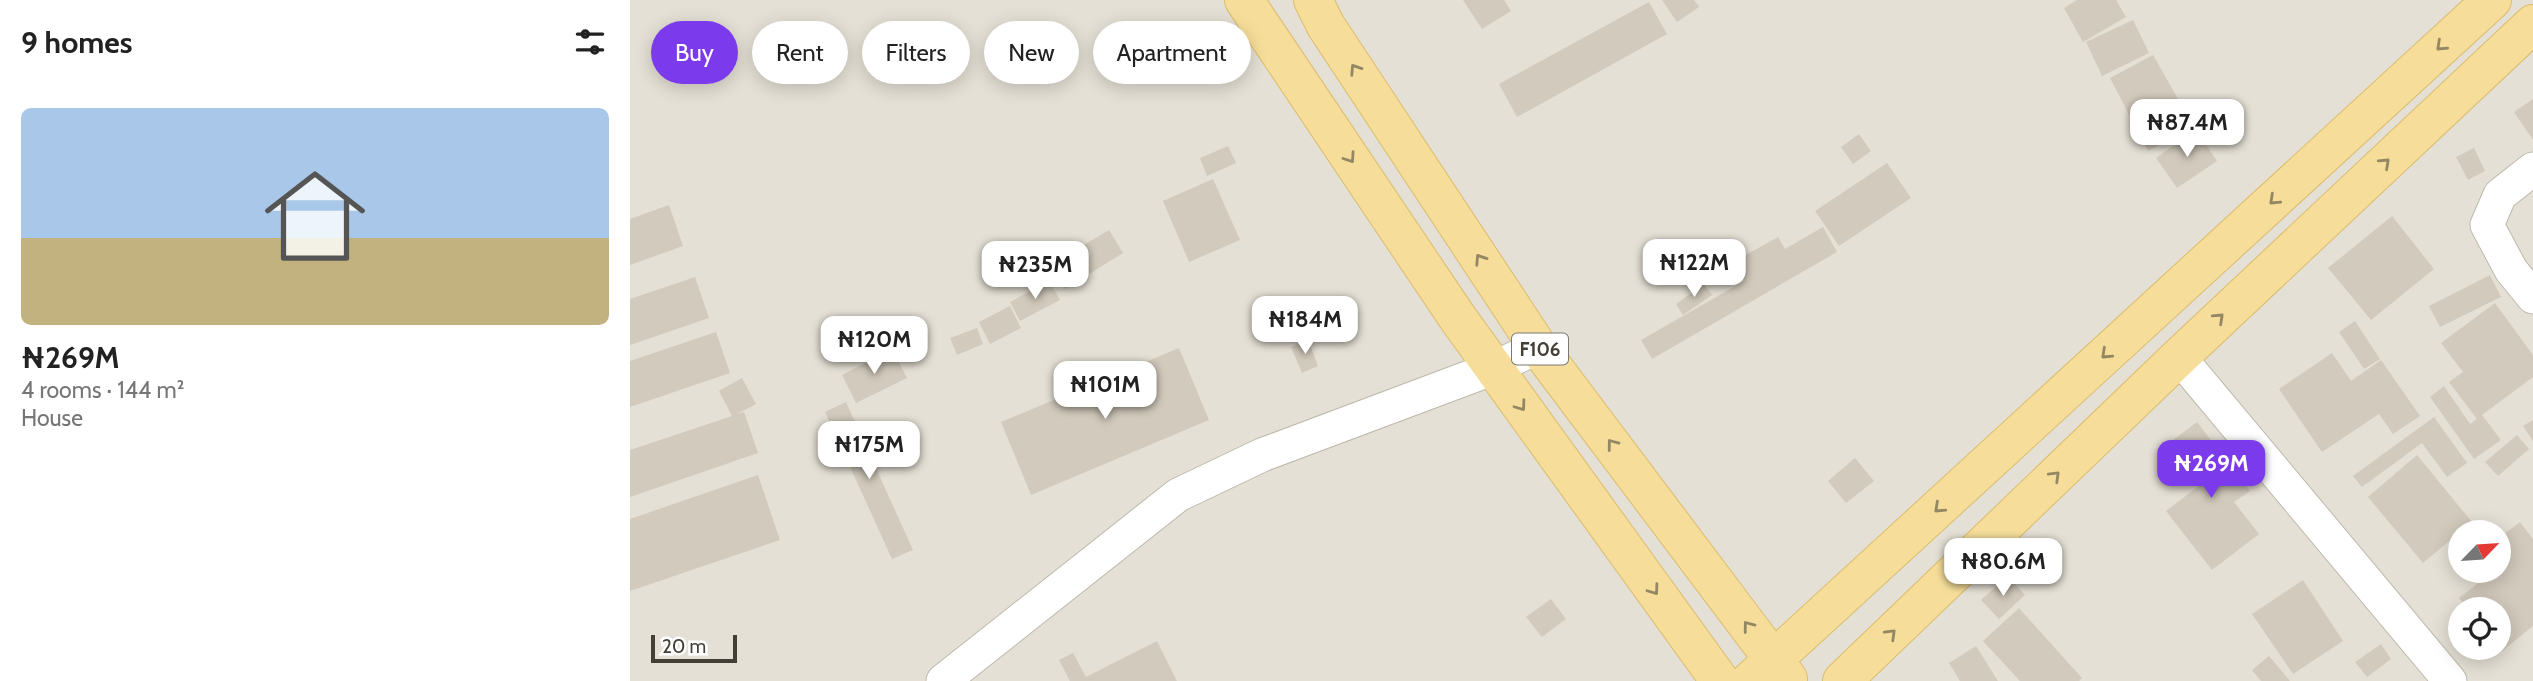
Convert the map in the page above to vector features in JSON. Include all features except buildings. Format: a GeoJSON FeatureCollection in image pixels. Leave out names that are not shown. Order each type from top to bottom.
{"type":"FeatureCollection","features":[{"type":"Feature","properties":{"kind":"main road","name":"F106"},"geometry":{"type":"LineString","coordinates":[[1244,0],[1494,368],[1720,681]]}},
{"type":"Feature","properties":{"kind":"main road","name":"F106"},"geometry":{"type":"LineString","coordinates":[[1313,0],[1326,26],[1538,347],[1771,674]]}},
{"type":"Feature","properties":{"kind":"main road"},"geometry":{"type":"LineString","coordinates":[[1771,674],[2492,0]]}},
{"type":"Feature","properties":{"kind":"main road"},"geometry":{"type":"LineString","coordinates":[[1842,681],[2179,357],[2533,24]]}},
{"type":"Feature","properties":{"kind":"street"},"geometry":{"type":"LineString","coordinates":[[2533,169],[2500,195],[2487,225],[2511,270],[2533,297]]}},
{"type":"Feature","properties":{"kind":"street"},"geometry":{"type":"LineString","coordinates":[[943,681],[1178,495],[1262,455],[1494,368],[1538,347]]}},
{"type":"Feature","properties":{"kind":"street"},"geometry":{"type":"LineString","coordinates":[[2179,357],[2450,681]]}},
{"type":"Feature","properties":{"kind":"shaded area"},"geometry":{"type":"Polygon","coordinates":[[[630,0],[2533,0],[2533,681],[630,681],[630,0]]]}}]}
